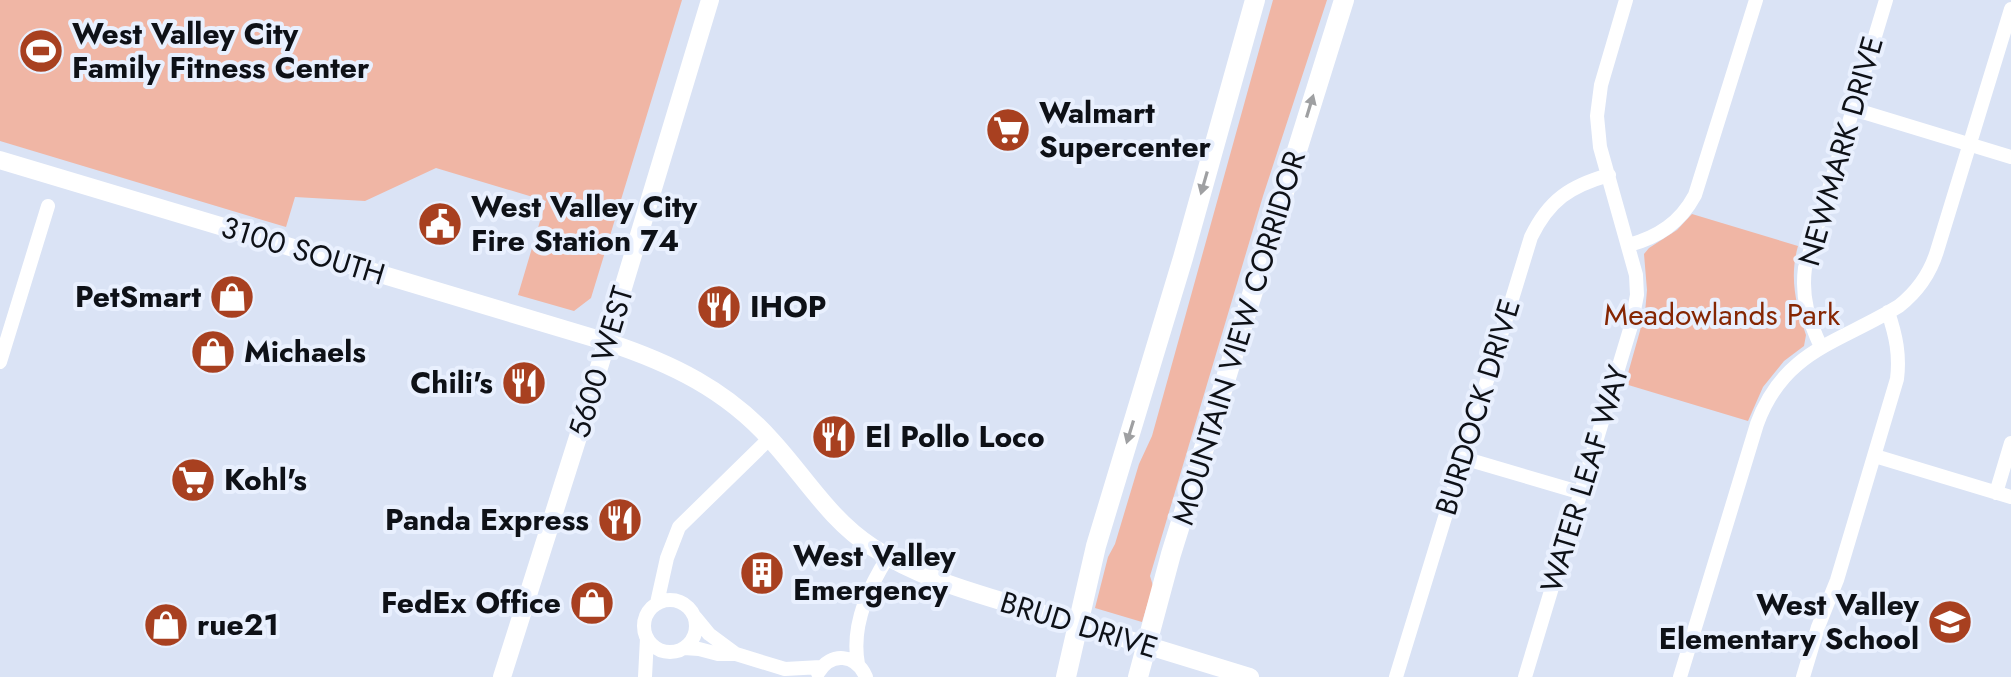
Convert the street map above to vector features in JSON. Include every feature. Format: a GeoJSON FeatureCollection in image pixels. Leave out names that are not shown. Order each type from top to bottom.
{"type":"FeatureCollection","features":[{"type":"Feature","properties":{"kind":"highway"},"geometry":{"type":"LineString","coordinates":[[1068,667],[1096,546],[1195,216],[1255,0]]}},
{"type":"Feature","properties":{"kind":"highway","name":"MOUNTAIN VIEW CORRIDOR"},"geometry":{"type":"LineString","coordinates":[[1138,677],[1155,609],[1344,0]]}},
{"type":"Feature","properties":{"kind":"main road","name":"5600 WEST"},"geometry":{"type":"LineString","coordinates":[[502,677],[710,0]]}},
{"type":"Feature","properties":{"kind":"main road","name":"3100 SOUTH"},"geometry":{"type":"LineString","coordinates":[[0,160],[607,342]]}},
{"type":"Feature","properties":{"kind":"main road","name":"BRUD DRIVE"},"geometry":{"type":"LineString","coordinates":[[607,342],[658,360],[698,380],[730,403],[770,438],[835,516],[856,536],[907,568],[946,583],[1250,677]]}},
{"type":"Feature","properties":{"kind":"street","name":"WATER LEAF WAY"},"geometry":{"type":"LineString","coordinates":[[1525,677],[1635,307],[1636,275],[1598,133],[1601,85],[1626,0]]}},
{"type":"Feature","properties":{"kind":"street"},"geometry":{"type":"LineString","coordinates":[[1629,245],[1653,237],[1670,226],[1695,195],[1756,0]]}},
{"type":"Feature","properties":{"kind":"street","name":"NEWMARK DRIVE"},"geometry":{"type":"LineString","coordinates":[[1821,347],[1804,299],[1805,268],[1886,0]]}},
{"type":"Feature","properties":{"kind":"street"},"geometry":{"type":"LineString","coordinates":[[1680,677],[1761,412],[1785,374],[1800,360],[1909,298],[1929,271],[2011,9]]}},
{"type":"Feature","properties":{"kind":"street"},"geometry":{"type":"LineString","coordinates":[[1853,109],[2011,157]]}},
{"type":"Feature","properties":{"kind":"street","name":"BURDOCK DRIVE"},"geometry":{"type":"LineString","coordinates":[[1396,677],[1538,222],[1559,197],[1584,183],[1609,175]]}},
{"type":"Feature","properties":{"kind":"street"},"geometry":{"type":"LineString","coordinates":[[1,353],[48,206]]}},
{"type":"Feature","properties":{"kind":"street"},"geometry":{"type":"LineString","coordinates":[[1803,677],[1837,580],[1894,396],[1899,362],[1896,334],[1888,312]]}},
{"type":"Feature","properties":{"kind":"street"},"geometry":{"type":"LineString","coordinates":[[646,675],[645,618],[657,603],[672,541],[682,524],[770,438]]}},
{"type":"Feature","properties":{"kind":"street"},"geometry":{"type":"LineString","coordinates":[[1996,493],[2011,443]]}},
{"type":"Feature","properties":{"kind":"street"},"geometry":{"type":"LineString","coordinates":[[1875,456],[2011,497]]}},
{"type":"Feature","properties":{"kind":"street"},"geometry":{"type":"LineString","coordinates":[[1463,458],[1582,493]]}},
{"type":"Feature","properties":{"kind":"street"},"geometry":{"type":"LineString","coordinates":[[839,658],[856,632],[872,582],[888,557]]}},
{"type":"Feature","properties":{"kind":"street"},"geometry":{"type":"LineString","coordinates":[[663,576],[673,600]]}},
{"type":"Feature","properties":{"kind":"street"},"geometry":{"type":"LineString","coordinates":[[657,603],[673,600],[687,606],[709,634],[736,654],[790,673],[819,672],[829,661],[839,658],[849,659],[862,670]]}},
{"type":"Feature","properties":{"kind":"street"},"geometry":{"type":"LineString","coordinates":[[646,675],[692,639],[695,633],[693,614]]}},
{"type":"Feature","properties":{"kind":"street"},"geometry":{"type":"LineString","coordinates":[[856,632],[859,642],[857,656],[862,670]]}},
{"type":"Feature","properties":{"kind":"street"},"geometry":{"type":"LineString","coordinates":[[647,638],[657,649],[699,649],[718,654],[736,654]]}},
{"type":"Feature","properties":{"kind":"green space"},"geometry":{"type":"Polygon","coordinates":[[[0,0],[682,0],[591,298],[574,311],[518,295],[546,201],[436,168],[365,201],[295,197],[286,227],[0,141],[0,0]]]}},
{"type":"Feature","properties":{"kind":"green space"},"geometry":{"type":"Polygon","coordinates":[[[1273,0],[1327,0],[1263,196],[1150,576],[1153,586],[1142,622],[1095,608],[1108,557],[1115,544],[1139,464],[1152,436],[1273,0]]]}},
{"type":"Feature","properties":{"kind":"green space","name":"Meadowlands Park"},"geometry":{"type":"Polygon","coordinates":[[[1692,214],[1798,246],[1794,280],[1806,335],[1804,346],[1784,361],[1763,387],[1748,421],[1625,384],[1645,313],[1644,254],[1677,230],[1692,214]]]}},
{"type":"Feature","properties":{"kind":"place","name":"West Valley City Family Fitness Center"},"geometry":{"type":"Point","coordinates":[41,51]}},
{"type":"Feature","properties":{"kind":"place","name":"Walmart Supercenter"},"geometry":{"type":"Point","coordinates":[1008,130]}},
{"type":"Feature","properties":{"kind":"place","name":"West Valley City Fire Station 74"},"geometry":{"type":"Point","coordinates":[440,224]}},
{"type":"Feature","properties":{"kind":"place","name":"PetSmart"},"geometry":{"type":"Point","coordinates":[232,297]}},
{"type":"Feature","properties":{"kind":"place","name":"IHOP"},"geometry":{"type":"Point","coordinates":[719,307]}},
{"type":"Feature","properties":{"kind":"place","name":"Michaels"},"geometry":{"type":"Point","coordinates":[213,352]}},
{"type":"Feature","properties":{"kind":"place","name":"Chili's"},"geometry":{"type":"Point","coordinates":[524,383]}},
{"type":"Feature","properties":{"kind":"place","name":"El Pollo Loco"},"geometry":{"type":"Point","coordinates":[834,437]}},
{"type":"Feature","properties":{"kind":"place","name":"Kohl's"},"geometry":{"type":"Point","coordinates":[193,480]}},
{"type":"Feature","properties":{"kind":"place","name":"Panda Express"},"geometry":{"type":"Point","coordinates":[620,520]}},
{"type":"Feature","properties":{"kind":"place","name":"West Valley Emergency"},"geometry":{"type":"Point","coordinates":[762,573]}},
{"type":"Feature","properties":{"kind":"place","name":"FedEx Office"},"geometry":{"type":"Point","coordinates":[592,603]}},
{"type":"Feature","properties":{"kind":"place","name":"West Valley Elementary School"},"geometry":{"type":"Point","coordinates":[1950,622]}},
{"type":"Feature","properties":{"kind":"place","name":"rue21"},"geometry":{"type":"Point","coordinates":[166,625]}}]}
